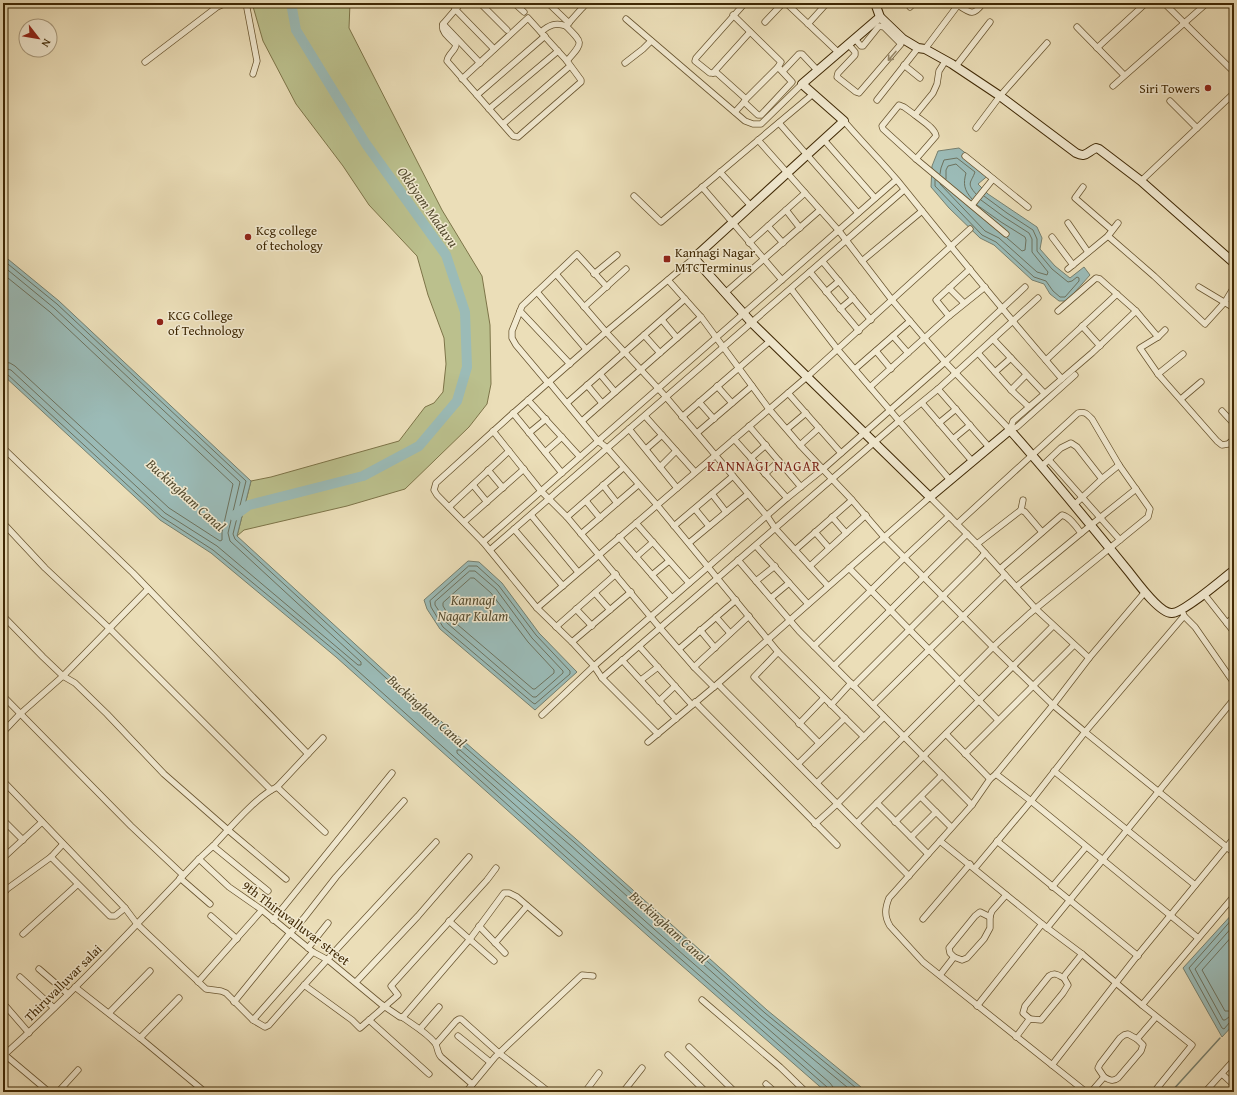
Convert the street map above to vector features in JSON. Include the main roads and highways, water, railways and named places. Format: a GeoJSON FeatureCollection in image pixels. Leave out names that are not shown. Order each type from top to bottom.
{"type":"FeatureCollection","features":[{"type":"Feature","properties":{"kind":"water"},"geometry":{"type":"Polygon","coordinates":[[[959,148],[991,173],[978,184],[988,194],[1037,227],[1042,238],[1040,249],[1055,266],[1070,278],[1084,267],[1090,275],[1067,301],[1059,301],[1050,294],[1044,284],[1032,280],[994,245],[980,238],[949,208],[931,187],[932,166],[938,151],[959,148]]]}},
{"type":"Feature","properties":{"kind":"water","name":"Buckingham Canal"},"geometry":{"type":"Polygon","coordinates":[[[3,255],[59,301],[251,481],[237,536],[402,687],[576,839],[767,1010],[867,1092],[826,1092],[648,936],[336,657],[211,553],[160,520],[3,375],[3,255]]]}},
{"type":"Feature","properties":{"kind":"water","name":"Kannagi Nagar Kulam"},"geometry":{"type":"Polygon","coordinates":[[[468,561],[479,562],[502,583],[539,633],[577,672],[535,710],[440,629],[427,609],[424,600],[468,561]]]}},
{"type":"Feature","properties":{"kind":"water"},"geometry":{"type":"Polygon","coordinates":[[[1234,912],[1234,1024],[1222,1037],[1183,968],[1234,912]]]}},
{"type":"Feature","properties":{"kind":"waterway","name":"Okkiyam Maduvu"},"geometry":{"type":"LineString","coordinates":[[234,516],[249,505],[363,476],[419,446],[457,401],[467,367],[465,312],[446,255],[366,144],[296,30],[291,3]]}},
{"type":"Feature","properties":{"kind":"waterway"},"geometry":{"type":"LineString","coordinates":[[1171,1092],[1220,1038]]}},
{"type":"Feature","properties":{"kind":"place","name":"Siri Towers"},"geometry":{"type":"Point","coordinates":[1208,88]}},
{"type":"Feature","properties":{"kind":"place","name":"Kcg college of techology"},"geometry":{"type":"Point","coordinates":[248,237]}},
{"type":"Feature","properties":{"kind":"place","name":"Kannagi Nagar MTCTerminus"},"geometry":{"type":"Point","coordinates":[667,259]}},
{"type":"Feature","properties":{"kind":"place","name":"KCG College of Technology"},"geometry":{"type":"Point","coordinates":[160,322]}},
{"type":"Feature","properties":{"kind":"district","name":"KANNAGI NAGAR"},"geometry":{"type":"Point","coordinates":[764,466]}}]}
